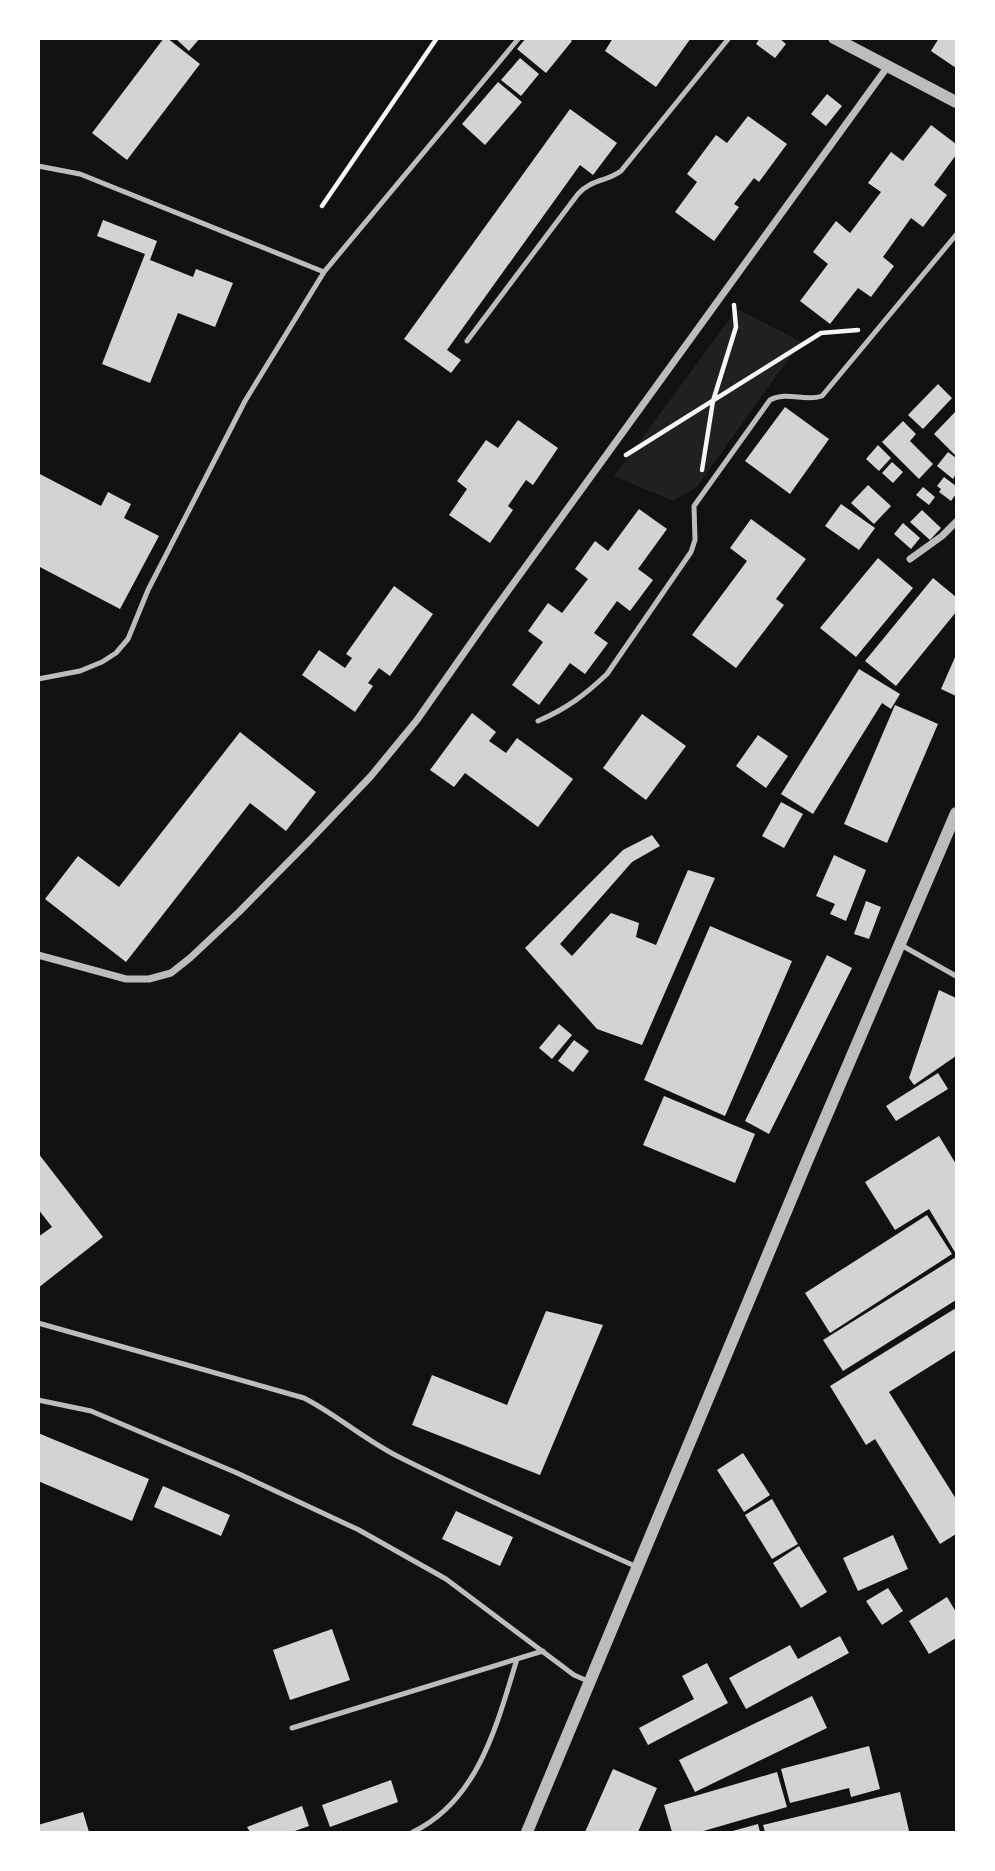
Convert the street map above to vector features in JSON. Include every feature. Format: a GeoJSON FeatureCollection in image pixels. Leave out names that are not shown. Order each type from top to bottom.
{"type":"FeatureCollection","features":[{"type":"Feature","properties":{"kind":"street"},"geometry":{"type":"LineString","coordinates":[[834,38],[957,102]]}},
{"type":"Feature","properties":{"kind":"street"},"geometry":{"type":"LineString","coordinates":[[38,955],[126,979],[149,979],[171,972],[239,912],[371,776],[417,720],[888,66]]}},
{"type":"Feature","properties":{"kind":"street"},"geometry":{"type":"LineString","coordinates":[[910,559],[957,522]]}},
{"type":"Feature","properties":{"kind":"street"},"geometry":{"type":"LineString","coordinates":[[527,1832],[807,1160],[957,813]]}},
{"type":"Feature","properties":{"kind":"lane"},"geometry":{"type":"LineString","coordinates":[[38,680],[80,671],[102,662],[116,653],[128,639],[148,590],[245,401],[324,272],[519,38]]}},
{"type":"Feature","properties":{"kind":"lane"},"geometry":{"type":"LineString","coordinates":[[467,341],[578,194],[588,184],[621,171],[729,38]]}},
{"type":"Feature","properties":{"kind":"lane"},"geometry":{"type":"LineString","coordinates":[[38,166],[80,174],[324,272]]}},
{"type":"Feature","properties":{"kind":"lane"},"geometry":{"type":"LineString","coordinates":[[538,721],[561,712],[607,674],[691,552],[695,540],[693,514],[697,502],[769,400],[785,395],[815,398],[822,396],[957,235]]}},
{"type":"Feature","properties":{"kind":"lane"},"geometry":{"type":"LineString","coordinates":[[901,945],[957,976]]}},
{"type":"Feature","properties":{"kind":"lane"},"geometry":{"type":"LineString","coordinates":[[38,1324],[303,1398],[331,1412],[359,1434],[399,1456],[637,1567]]}},
{"type":"Feature","properties":{"kind":"lane"},"geometry":{"type":"LineString","coordinates":[[38,1400],[91,1411],[237,1473],[359,1530],[446,1579],[574,1675],[590,1682]]}},
{"type":"Feature","properties":{"kind":"lane"},"geometry":{"type":"LineString","coordinates":[[292,1728],[543,1651]]}},
{"type":"Feature","properties":{"kind":"lane"},"geometry":{"type":"LineString","coordinates":[[413,1832],[445,1810],[468,1784],[496,1726],[517,1659]]}},
{"type":"Feature","properties":{"kind":"path"},"geometry":{"type":"LineString","coordinates":[[322,206],[437,38]]}},
{"type":"Feature","properties":{"kind":"path"},"geometry":{"type":"LineString","coordinates":[[697,502],[713,401],[736,327],[734,303],[726,288]]}},
{"type":"Feature","properties":{"kind":"path"},"geometry":{"type":"LineString","coordinates":[[623,457],[821,332],[879,328]]}},
{"type":"Feature","properties":{"kind":"shaded area"},"geometry":{"type":"Polygon","coordinates":[[[737,309],[802,342],[696,488],[673,501],[614,476],[737,309]]]}},
{"type":"Feature","properties":{"kind":"building"},"geometry":{"type":"Polygon","coordinates":[[[164,38],[200,64],[127,160],[92,133],[164,38]]]}},
{"type":"Feature","properties":{"kind":"building"},"geometry":{"type":"Polygon","coordinates":[[[175,38],[200,38],[189,51],[175,38]]]}},
{"type":"Feature","properties":{"kind":"building"},"geometry":{"type":"Polygon","coordinates":[[[526,38],[568,38],[572,41],[546,73],[517,49],[526,38]]]}},
{"type":"Feature","properties":{"kind":"building"},"geometry":{"type":"Polygon","coordinates":[[[613,38],[691,38],[656,87],[605,51],[613,38]]]}},
{"type":"Feature","properties":{"kind":"building"},"geometry":{"type":"Polygon","coordinates":[[[760,38],[779,38],[786,44],[775,58],[756,44],[760,38]]]}},
{"type":"Feature","properties":{"kind":"building"},"geometry":{"type":"Polygon","coordinates":[[[939,38],[956,38],[956,68],[931,51],[939,38]]]}},
{"type":"Feature","properties":{"kind":"building"},"geometry":{"type":"Polygon","coordinates":[[[520,58],[539,74],[521,96],[501,80],[520,58]]]}},
{"type":"Feature","properties":{"kind":"building"},"geometry":{"type":"Polygon","coordinates":[[[498,82],[522,102],[485,145],[462,124],[498,82]]]}},
{"type":"Feature","properties":{"kind":"building"},"geometry":{"type":"Polygon","coordinates":[[[827,94],[842,106],[826,126],[811,114],[827,94]]]}},
{"type":"Feature","properties":{"kind":"building"},"geometry":{"type":"Polygon","coordinates":[[[570,109],[617,143],[593,175],[580,165],[447,350],[461,360],[451,373],[404,339],[570,109]]]}},
{"type":"Feature","properties":{"kind":"building"},"geometry":{"type":"Polygon","coordinates":[[[748,116],[787,144],[759,182],[754,178],[734,204],[739,207],[714,241],[675,212],[697,182],[687,174],[716,135],[727,143],[748,116]]]}},
{"type":"Feature","properties":{"kind":"building"},"geometry":{"type":"Polygon","coordinates":[[[931,125],[956,144],[956,155],[934,185],[947,195],[923,227],[911,218],[883,257],[894,266],[871,297],[858,288],[830,324],[800,301],[828,264],[813,252],[836,221],[850,233],[881,192],[868,183],[891,152],[903,161],[931,125]]]}},
{"type":"Feature","properties":{"kind":"building"},"geometry":{"type":"Polygon","coordinates":[[[103,220],[157,241],[150,260],[193,277],[196,269],[233,283],[215,327],[178,313],[150,383],[102,364],[145,254],[97,236],[103,220]]]}},
{"type":"Feature","properties":{"kind":"building"},"geometry":{"type":"Polygon","coordinates":[[[938,384],[952,398],[923,429],[908,415],[938,384]]]}},
{"type":"Feature","properties":{"kind":"building"},"geometry":{"type":"Polygon","coordinates":[[[785,407],[829,439],[790,494],[745,461],[785,407]]]}},
{"type":"Feature","properties":{"kind":"building"},"geometry":{"type":"Polygon","coordinates":[[[956,411],[956,456],[934,434],[956,411]]]}},
{"type":"Feature","properties":{"kind":"building"},"geometry":{"type":"Polygon","coordinates":[[[518,420],[558,448],[533,485],[526,480],[508,506],[513,510],[490,543],[449,515],[467,489],[457,481],[486,440],[498,448],[518,420]]]}},
{"type":"Feature","properties":{"kind":"building"},"geometry":{"type":"Polygon","coordinates":[[[903,421],[916,434],[910,441],[933,464],[919,479],[882,442],[903,421]]]}},
{"type":"Feature","properties":{"kind":"building"},"geometry":{"type":"Polygon","coordinates":[[[878,445],[891,458],[879,471],[866,459],[878,445]]]}},
{"type":"Feature","properties":{"kind":"building"},"geometry":{"type":"Polygon","coordinates":[[[948,452],[956,458],[956,474],[953,479],[937,466],[948,452]]]}},
{"type":"Feature","properties":{"kind":"building"},"geometry":{"type":"Polygon","coordinates":[[[892,462],[903,472],[893,483],[882,473],[892,462]]]}},
{"type":"Feature","properties":{"kind":"building"},"geometry":{"type":"Polygon","coordinates":[[[38,473],[101,506],[108,492],[131,504],[124,518],[159,536],[120,609],[38,566],[38,473]]]}},
{"type":"Feature","properties":{"kind":"building"},"geometry":{"type":"Polygon","coordinates":[[[944,477],[956,486],[956,494],[951,501],[939,492],[941,489],[937,486],[944,477]]]}},
{"type":"Feature","properties":{"kind":"building"},"geometry":{"type":"Polygon","coordinates":[[[868,485],[891,506],[874,524],[851,503],[868,485]]]}},
{"type":"Feature","properties":{"kind":"building"},"geometry":{"type":"Polygon","coordinates":[[[923,487],[935,497],[929,505],[916,495],[923,487]]]}},
{"type":"Feature","properties":{"kind":"building"},"geometry":{"type":"Polygon","coordinates":[[[841,504],[875,528],[859,550],[825,526],[841,504]]]}},
{"type":"Feature","properties":{"kind":"building"},"geometry":{"type":"Polygon","coordinates":[[[639,509],[667,529],[638,569],[653,580],[630,611],[617,601],[594,633],[608,643],[585,674],[570,663],[539,705],[512,685],[543,642],[528,631],[548,603],[562,613],[588,579],[575,569],[595,541],[608,551],[639,509]]]}},
{"type":"Feature","properties":{"kind":"building"},"geometry":{"type":"Polygon","coordinates":[[[922,510],[941,528],[930,540],[910,522],[922,510]]]}},
{"type":"Feature","properties":{"kind":"building"},"geometry":{"type":"Polygon","coordinates":[[[751,519],[806,559],[776,599],[784,605],[736,668],[692,635],[747,561],[730,548],[751,519]]]}},
{"type":"Feature","properties":{"kind":"building"},"geometry":{"type":"Polygon","coordinates":[[[903,523],[920,538],[911,549],[894,534],[903,523]]]}},
{"type":"Feature","properties":{"kind":"building"},"geometry":{"type":"Polygon","coordinates":[[[878,558],[913,588],[856,657],[820,628],[878,558]]]}},
{"type":"Feature","properties":{"kind":"building"},"geometry":{"type":"Polygon","coordinates":[[[933,578],[956,597],[956,612],[896,686],[865,661],[933,578]]]}},
{"type":"Feature","properties":{"kind":"building"},"geometry":{"type":"Polygon","coordinates":[[[394,586],[433,614],[390,676],[379,668],[368,683],[373,686],[355,712],[302,675],[319,650],[345,668],[352,658],[346,654],[394,586]]]}},
{"type":"Feature","properties":{"kind":"building"},"geometry":{"type":"Polygon","coordinates":[[[956,655],[956,696],[941,689],[956,655]]]}},
{"type":"Feature","properties":{"kind":"building"},"geometry":{"type":"Polygon","coordinates":[[[859,669],[900,694],[891,709],[882,703],[813,814],[781,794],[859,669]]]}},
{"type":"Feature","properties":{"kind":"building"},"geometry":{"type":"Polygon","coordinates":[[[895,705],[938,724],[887,843],[844,824],[895,705]]]}},
{"type":"Feature","properties":{"kind":"building"},"geometry":{"type":"Polygon","coordinates":[[[472,713],[496,732],[489,741],[506,753],[517,738],[573,779],[538,827],[465,773],[454,787],[430,770],[472,713]]]}},
{"type":"Feature","properties":{"kind":"building"},"geometry":{"type":"Polygon","coordinates":[[[642,714],[686,746],[646,800],[603,768],[642,714]]]}},
{"type":"Feature","properties":{"kind":"building"},"geometry":{"type":"Polygon","coordinates":[[[240,732],[316,792],[286,831],[250,803],[126,962],[45,899],[78,856],[119,887],[240,732]]]}},
{"type":"Feature","properties":{"kind":"building"},"geometry":{"type":"Polygon","coordinates":[[[758,735],[788,756],[766,788],[736,766],[758,735]]]}},
{"type":"Feature","properties":{"kind":"building"},"geometry":{"type":"Polygon","coordinates":[[[781,802],[803,814],[784,848],[762,836],[781,802]]]}},
{"type":"Feature","properties":{"kind":"building"},"geometry":{"type":"Polygon","coordinates":[[[652,835],[660,846],[632,862],[560,944],[572,956],[611,913],[639,923],[636,937],[656,945],[688,870],[715,878],[642,1045],[597,1029],[525,948],[623,850],[652,835]]]}},
{"type":"Feature","properties":{"kind":"building"},"geometry":{"type":"Polygon","coordinates":[[[834,855],[866,870],[846,921],[830,914],[835,904],[816,896],[834,855]]]}},
{"type":"Feature","properties":{"kind":"building"},"geometry":{"type":"Polygon","coordinates":[[[866,901],[881,907],[869,939],[854,934],[866,901]]]}},
{"type":"Feature","properties":{"kind":"building"},"geometry":{"type":"Polygon","coordinates":[[[710,926],[792,961],[725,1116],[644,1080],[710,926]]]}},
{"type":"Feature","properties":{"kind":"building"},"geometry":{"type":"Polygon","coordinates":[[[827,955],[852,968],[769,1134],[745,1121],[827,955]]]}},
{"type":"Feature","properties":{"kind":"building"},"geometry":{"type":"Polygon","coordinates":[[[939,990],[956,998],[956,1056],[914,1085],[909,1078],[939,990]]]}},
{"type":"Feature","properties":{"kind":"building"},"geometry":{"type":"Polygon","coordinates":[[[559,1024],[572,1035],[552,1059],[539,1048],[559,1024]]]}},
{"type":"Feature","properties":{"kind":"building"},"geometry":{"type":"Polygon","coordinates":[[[574,1040],[589,1051],[573,1072],[558,1061],[574,1040]]]}},
{"type":"Feature","properties":{"kind":"building"},"geometry":{"type":"Polygon","coordinates":[[[938,1073],[948,1089],[896,1121],[886,1106],[938,1073]]]}},
{"type":"Feature","properties":{"kind":"building"},"geometry":{"type":"Polygon","coordinates":[[[664,1096],[755,1134],[735,1183],[643,1145],[664,1096]]]}},
{"type":"Feature","properties":{"kind":"building"},"geometry":{"type":"Polygon","coordinates":[[[939,1136],[956,1164],[956,1254],[929,1209],[895,1230],[865,1182],[939,1136]]]}},
{"type":"Feature","properties":{"kind":"building"},"geometry":{"type":"Polygon","coordinates":[[[38,1153],[103,1237],[38,1288],[38,1237],[52,1227],[38,1209],[38,1153]]]}},
{"type":"Feature","properties":{"kind":"building"},"geometry":{"type":"Polygon","coordinates":[[[927,1215],[952,1254],[830,1333],[805,1293],[927,1215]]]}},
{"type":"Feature","properties":{"kind":"building"},"geometry":{"type":"Polygon","coordinates":[[[956,1257],[956,1300],[843,1371],[823,1340],[956,1257]]]}},
{"type":"Feature","properties":{"kind":"building"},"geometry":{"type":"Polygon","coordinates":[[[956,1308],[956,1350],[889,1392],[956,1499],[956,1534],[940,1544],[875,1439],[866,1445],[830,1386],[956,1308]]]}},
{"type":"Feature","properties":{"kind":"building"},"geometry":{"type":"Polygon","coordinates":[[[546,1311],[603,1325],[540,1475],[412,1425],[432,1375],[507,1405],[546,1311]]]}},
{"type":"Feature","properties":{"kind":"building"},"geometry":{"type":"Polygon","coordinates":[[[38,1433],[149,1479],[132,1521],[38,1481],[38,1433]]]}},
{"type":"Feature","properties":{"kind":"building"},"geometry":{"type":"Polygon","coordinates":[[[743,1453],[770,1495],[744,1512],[717,1470],[743,1453]]]}},
{"type":"Feature","properties":{"kind":"building"},"geometry":{"type":"Polygon","coordinates":[[[163,1486],[230,1515],[221,1536],[154,1507],[163,1486]]]}},
{"type":"Feature","properties":{"kind":"building"},"geometry":{"type":"Polygon","coordinates":[[[772,1499],[798,1544],[772,1559],[745,1515],[772,1499]]]}},
{"type":"Feature","properties":{"kind":"building"},"geometry":{"type":"Polygon","coordinates":[[[456,1511],[513,1537],[500,1566],[442,1539],[456,1511]]]}},
{"type":"Feature","properties":{"kind":"building"},"geometry":{"type":"Polygon","coordinates":[[[893,1535],[908,1569],[858,1591],[843,1558],[893,1535]]]}},
{"type":"Feature","properties":{"kind":"building"},"geometry":{"type":"Polygon","coordinates":[[[799,1546],[827,1592],[801,1608],[773,1563],[799,1546]]]}},
{"type":"Feature","properties":{"kind":"building"},"geometry":{"type":"Polygon","coordinates":[[[888,1588],[903,1611],[882,1625],[866,1601],[888,1588]]]}},
{"type":"Feature","properties":{"kind":"building"},"geometry":{"type":"Polygon","coordinates":[[[947,1597],[956,1612],[956,1638],[929,1654],[909,1621],[947,1597]]]}},
{"type":"Feature","properties":{"kind":"building"},"geometry":{"type":"Polygon","coordinates":[[[332,1629],[350,1680],[290,1700],[273,1650],[332,1629]]]}},
{"type":"Feature","properties":{"kind":"building"},"geometry":{"type":"Polygon","coordinates":[[[840,1636],[849,1653],[746,1709],[729,1678],[790,1645],[798,1659],[840,1636]]]}},
{"type":"Feature","properties":{"kind":"building"},"geometry":{"type":"Polygon","coordinates":[[[707,1663],[728,1703],[648,1745],[639,1728],[694,1699],[682,1676],[707,1663]]]}},
{"type":"Feature","properties":{"kind":"building"},"geometry":{"type":"Polygon","coordinates":[[[812,1696],[827,1728],[695,1792],[679,1760],[812,1696]]]}},
{"type":"Feature","properties":{"kind":"building"},"geometry":{"type":"Polygon","coordinates":[[[869,1746],[880,1789],[851,1797],[849,1788],[790,1803],[781,1769],[869,1746]]]}},
{"type":"Feature","properties":{"kind":"building"},"geometry":{"type":"Polygon","coordinates":[[[613,1769],[657,1788],[638,1832],[585,1832],[613,1769]]]}},
{"type":"Feature","properties":{"kind":"building"},"geometry":{"type":"Polygon","coordinates":[[[777,1772],[787,1807],[700,1832],[672,1832],[664,1805],[777,1772]]]}},
{"type":"Feature","properties":{"kind":"building"},"geometry":{"type":"Polygon","coordinates":[[[391,1780],[398,1802],[330,1827],[322,1805],[391,1780]]]}},
{"type":"Feature","properties":{"kind":"building"},"geometry":{"type":"Polygon","coordinates":[[[900,1792],[909,1831],[765,1832],[763,1825],[900,1792]]]}},
{"type":"Feature","properties":{"kind":"building"},"geometry":{"type":"Polygon","coordinates":[[[302,1806],[309,1826],[292,1832],[250,1832],[247,1827],[302,1806]]]}},
{"type":"Feature","properties":{"kind":"building"},"geometry":{"type":"Polygon","coordinates":[[[83,1812],[89,1832],[38,1832],[38,1825],[83,1812]]]}},
{"type":"Feature","properties":{"kind":"building"},"geometry":{"type":"Polygon","coordinates":[[[758,1824],[760,1832],[729,1832],[758,1824]]]}}]}
